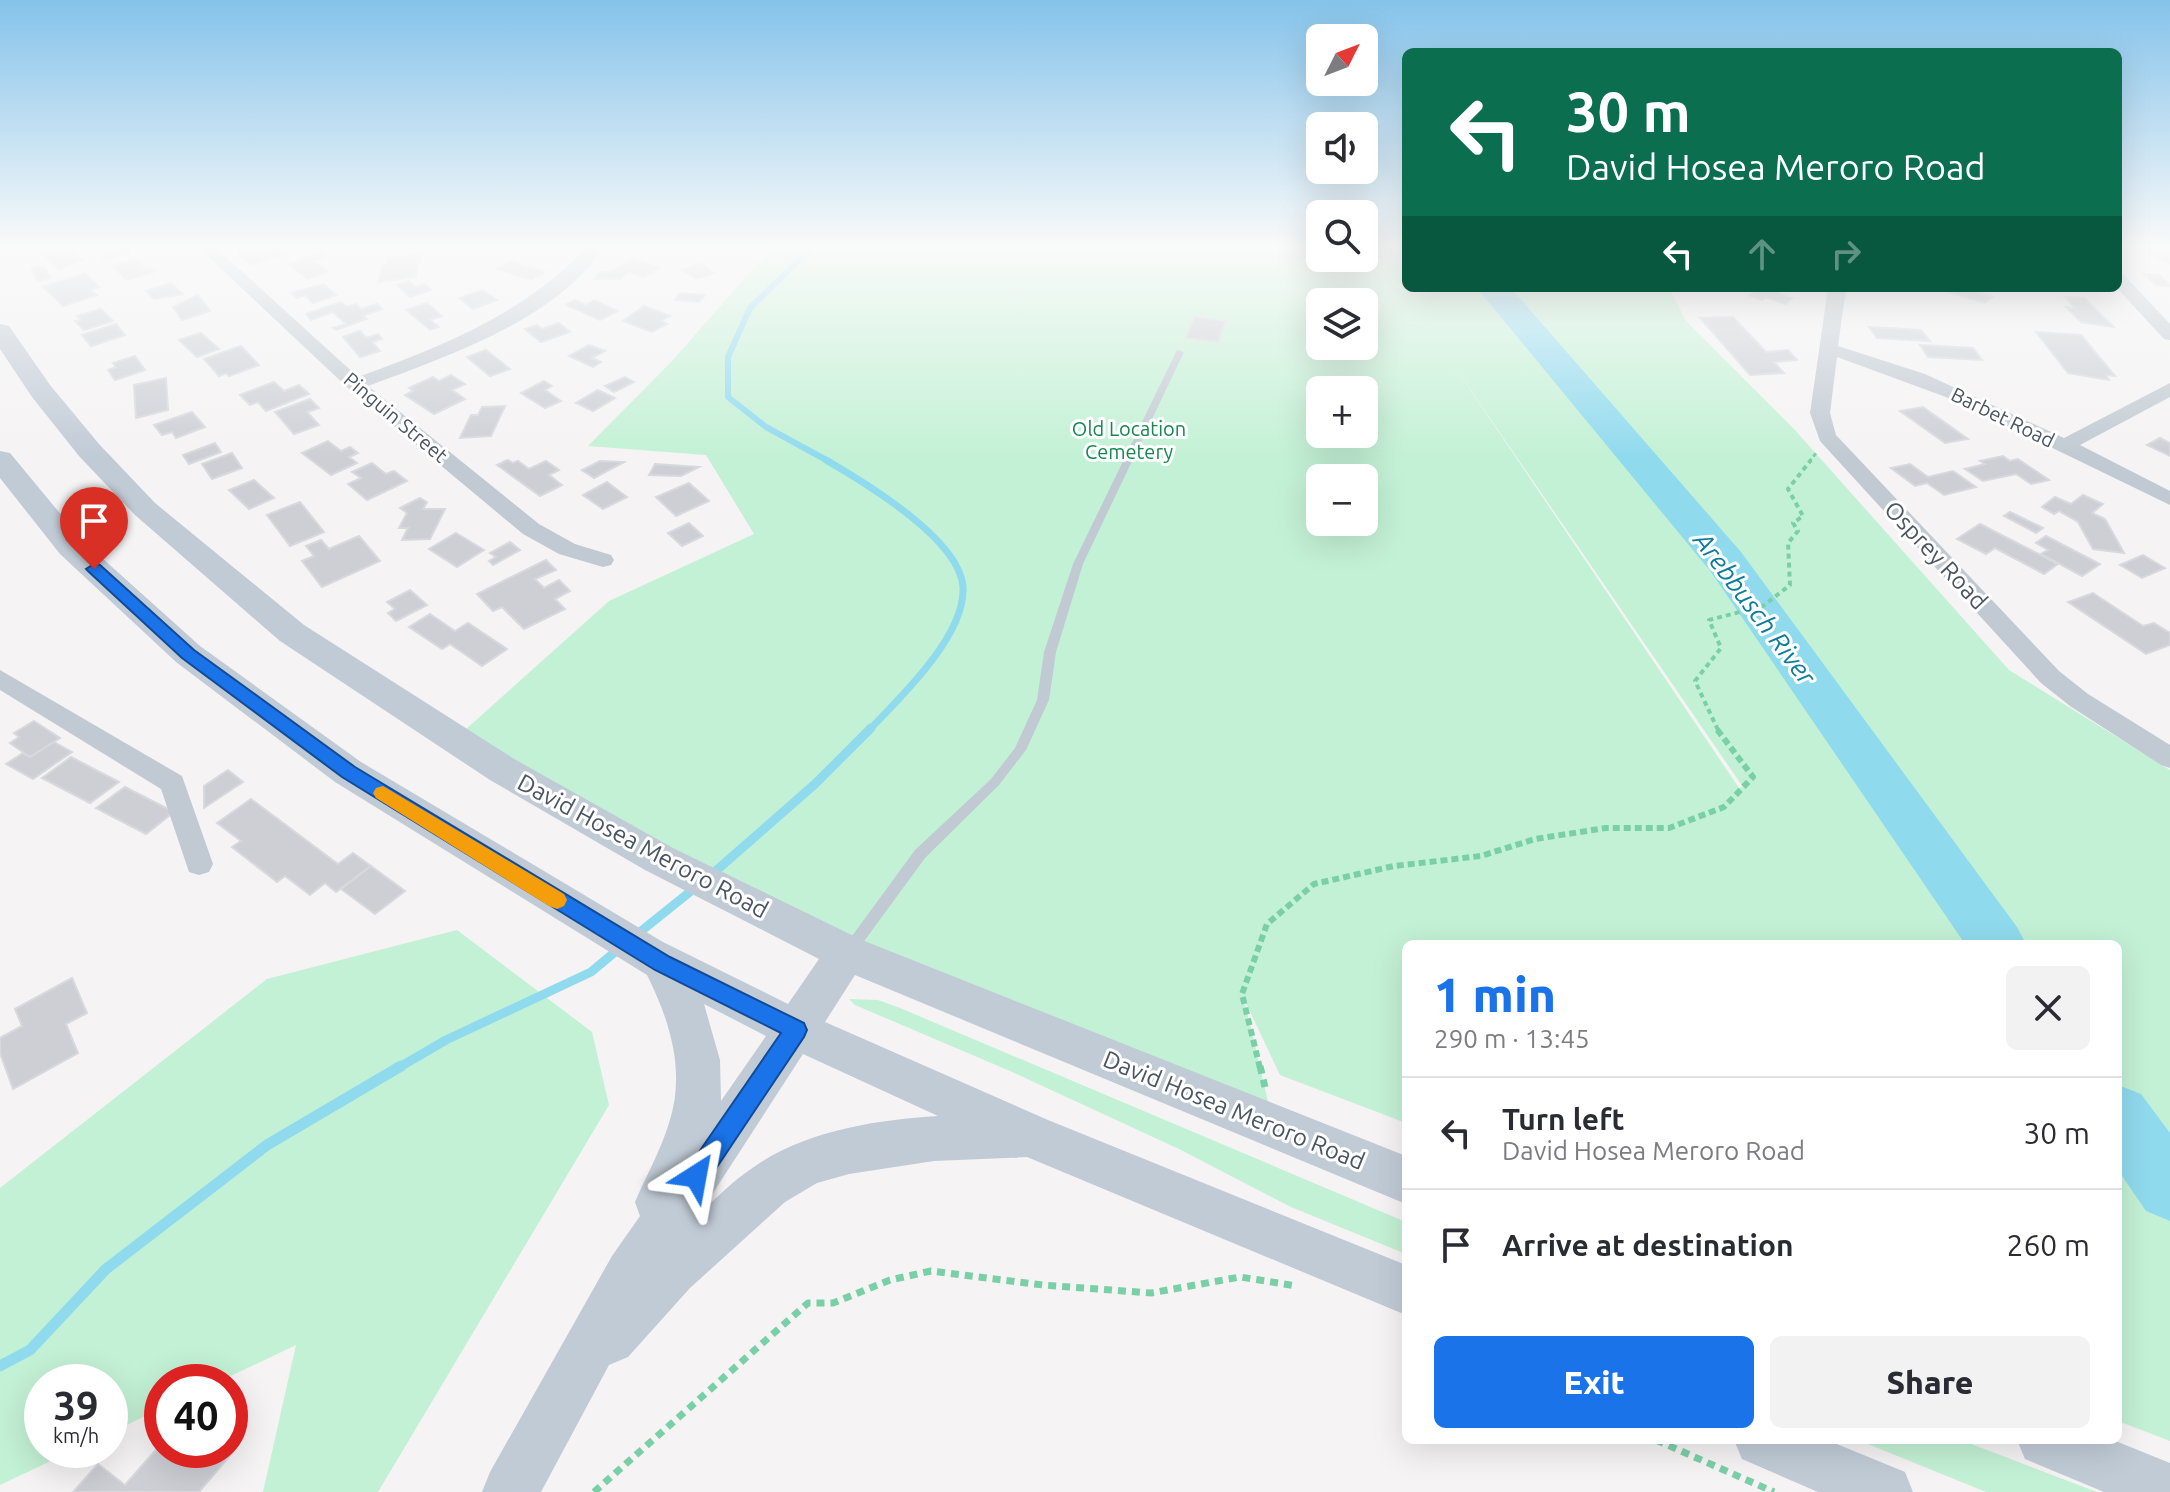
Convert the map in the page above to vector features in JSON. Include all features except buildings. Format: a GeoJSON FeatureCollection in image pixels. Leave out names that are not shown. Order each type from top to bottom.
{"type":"FeatureCollection","features":[{"type":"Feature","properties":{"kind":"main road","name":"David Hosea Meroro Road"},"geometry":{"type":"LineString","coordinates":[[0,331],[41,391],[89,450],[145,509],[292,633],[503,770],[614,834],[847,953],[1402,1178]]}},
{"type":"Feature","properties":{"kind":"main road"},"geometry":{"type":"LineString","coordinates":[[0,459],[71,547],[188,654],[348,772],[656,960],[796,1030],[1032,1136],[1402,1288]]}},
{"type":"Feature","properties":{"kind":"main road"},"geometry":{"type":"LineString","coordinates":[[510,1492],[561,1394],[630,1274],[847,953]]}},
{"type":"Feature","properties":{"kind":"main road"},"geometry":{"type":"LineString","coordinates":[[630,1274],[694,1121],[699,1075],[696,1043],[685,1006],[656,960]]}},
{"type":"Feature","properties":{"kind":"main road"},"geometry":{"type":"LineString","coordinates":[[561,1394],[672,1270],[768,1185],[807,1163],[849,1151],[934,1139],[1032,1136]]}},
{"type":"Feature","properties":{"kind":"main road"},"geometry":{"type":"LineString","coordinates":[[1771,1444],[1885,1492]]}},
{"type":"Feature","properties":{"kind":"main road"},"geometry":{"type":"LineString","coordinates":[[2054,1444],[2170,1491]]}},
{"type":"Feature","properties":{"kind":"street","name":"Pinguin Street"},"geometry":{"type":"LineString","coordinates":[[283,318],[355,384],[531,529],[567,549],[603,560]]}},
{"type":"Feature","properties":{"kind":"street"},"geometry":{"type":"LineString","coordinates":[[355,384],[458,343],[509,318]]}},
{"type":"Feature","properties":{"kind":"street"},"geometry":{"type":"LineString","coordinates":[[1827,437],[1820,413],[1834,318]]}},
{"type":"Feature","properties":{"kind":"street"},"geometry":{"type":"LineString","coordinates":[[2154,318],[2170,335]]}},
{"type":"Feature","properties":{"kind":"street","name":"Barbet Road"},"geometry":{"type":"LineString","coordinates":[[1830,349],[1916,377],[2170,499]]}},
{"type":"Feature","properties":{"kind":"street"},"geometry":{"type":"LineString","coordinates":[[2064,446],[2170,389]]}},
{"type":"Feature","properties":{"kind":"street","name":"Osprey Road"},"geometry":{"type":"LineString","coordinates":[[1827,437],[2050,677],[2089,707],[2170,758]]}},
{"type":"Feature","properties":{"kind":"street"},"geometry":{"type":"LineString","coordinates":[[9,684],[173,783],[199,864]]}},
{"type":"Feature","properties":{"kind":"lane"},"geometry":{"type":"LineString","coordinates":[[847,953],[920,854],[995,782],[1020,750],[1043,700],[1050,652],[1078,564],[1180,352]]}},
{"type":"Feature","properties":{"kind":"path"},"geometry":{"type":"LineString","coordinates":[[1274,1127],[1242,994],[1267,924],[1314,884],[1394,866],[1481,856],[1535,839],[1606,828],[1669,828],[1724,807],[1753,777],[1730,749],[1699,696],[1695,681],[1721,648],[1709,620],[1760,610],[1781,596],[1790,585],[1788,543],[1798,531],[1793,523],[1803,516],[1788,489],[1827,437]]}},
{"type":"Feature","properties":{"kind":"path"},"geometry":{"type":"LineString","coordinates":[[594,1492],[808,1303],[833,1303],[890,1280],[931,1271],[1043,1285],[1151,1293],[1240,1277],[1303,1287]]}},
{"type":"Feature","properties":{"kind":"path"},"geometry":{"type":"LineString","coordinates":[[1665,1444],[1774,1492]]}},
{"type":"Feature","properties":{"kind":"green space","name":"Old Location Cemetery"},"geometry":{"type":"Polygon","coordinates":[[[710,318],[1306,318],[1306,360],[1378,360],[1378,318],[1684,318],[1794,429],[2009,670],[2170,770],[2170,1441],[2122,1423],[2122,940],[1402,940],[1402,1121],[1280,1075],[1244,999],[1274,1127],[847,953],[455,739],[609,601],[754,534],[706,455],[588,446],[710,318]],[[1450,360],[1739,788],[1743,787],[1450,360]]]}},
{"type":"Feature","properties":{"kind":"green space"},"geometry":{"type":"Polygon","coordinates":[[[457,930],[592,1032],[609,1105],[378,1492],[263,1492],[296,1345],[248,1368],[248,1364],[144,1364],[144,1417],[128,1424],[128,1364],[24,1364],[24,1468],[36,1468],[0,1485],[0,1188],[267,979],[457,930]]]}},
{"type":"Feature","properties":{"kind":"green space"},"geometry":{"type":"Polygon","coordinates":[[[849,999],[878,1000],[900,1008],[1402,1220],[1402,1252],[1291,1207],[1179,1149],[1010,1071],[855,1005],[849,999]]]}},
{"type":"Feature","properties":{"kind":"green space"},"geometry":{"type":"Polygon","coordinates":[[[1868,1444],[1971,1444],[2097,1492],[1986,1492],[1868,1444]]]}},
{"type":"Feature","properties":{"kind":"waterway"},"geometry":{"type":"LineString","coordinates":[[746,318],[728,357],[728,397],[766,427],[830,462]]}},
{"type":"Feature","properties":{"kind":"waterway","name":"Arebbusch River"},"geometry":{"type":"LineString","coordinates":[[1518,318],[1726,562],[1994,940]]}},
{"type":"Feature","properties":{"kind":"waterway"},"geometry":{"type":"LineString","coordinates":[[826,460],[886,498],[929,532],[958,570],[963,588],[961,607],[942,646],[913,684],[869,730]]}},
{"type":"Feature","properties":{"kind":"waterway"},"geometry":{"type":"LineString","coordinates":[[710,876],[815,784],[869,730]]}},
{"type":"Feature","properties":{"kind":"waterway"},"geometry":{"type":"LineString","coordinates":[[635,936],[696,887]]}},
{"type":"Feature","properties":{"kind":"waterway"},"geometry":{"type":"LineString","coordinates":[[398,1068],[446,1040],[591,972],[621,947]]}},
{"type":"Feature","properties":{"kind":"waterway"},"geometry":{"type":"LineString","coordinates":[[0,1366],[30,1350],[106,1269],[267,1145],[401,1066]]}},
{"type":"Feature","properties":{"kind":"waterway","name":"Arebbusch River"},"geometry":{"type":"LineString","coordinates":[[2122,1121],[2170,1188]]}},
{"type":"Feature","properties":{"kind":"slow traffic"},"geometry":{"type":"LineString","coordinates":[[383,793],[557,900]]}},
{"type":"Feature","properties":{"kind":"route"},"geometry":{"type":"LineString","coordinates":[[94,569],[188,654],[348,772],[663,964],[796,1030],[696,1176]]}}]}
